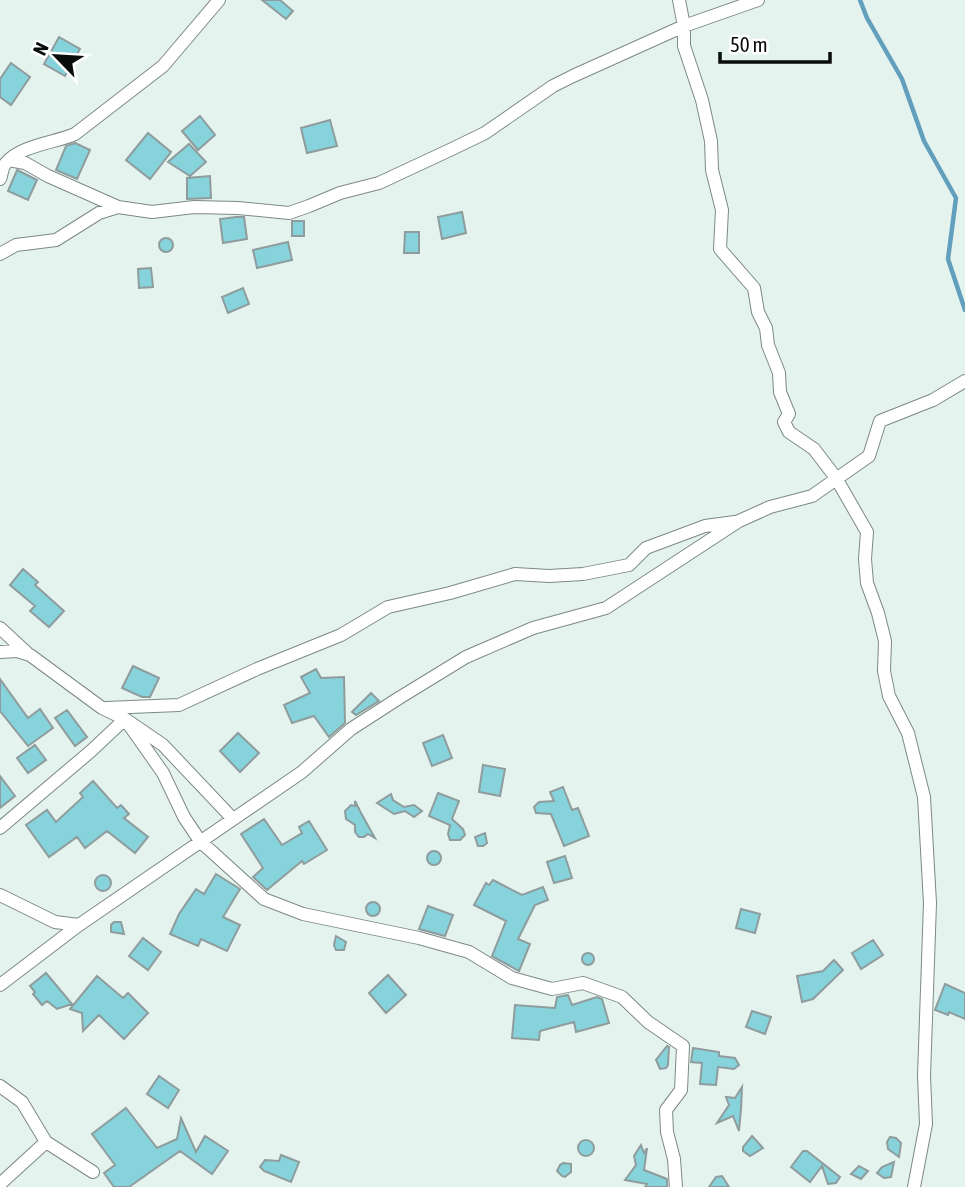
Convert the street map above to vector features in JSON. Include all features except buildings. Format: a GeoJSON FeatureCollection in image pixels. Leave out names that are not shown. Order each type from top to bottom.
{"type":"FeatureCollection","features":[{"type":"Feature","properties":{"kind":"street"},"geometry":{"type":"LineString","coordinates":[[0,179],[3,165],[9,160],[32,149],[63,140],[90,124],[163,66],[219,0]]}},
{"type":"Feature","properties":{"kind":"street"},"geometry":{"type":"LineString","coordinates":[[679,0],[684,26],[684,46],[702,100],[711,141],[712,170],[722,210],[720,249],[754,288],[758,312],[766,328],[768,345],[779,373],[780,393],[789,414],[784,422],[789,432],[814,449],[836,478],[867,532],[867,583],[885,641],[884,671],[889,696],[908,733],[925,797],[930,903],[924,1076],[926,1124],[914,1187]]}},
{"type":"Feature","properties":{"kind":"street"},"geometry":{"type":"LineString","coordinates":[[9,160],[25,163],[118,207],[152,212],[194,207],[289,213],[340,193],[379,183],[485,133],[553,86],[684,26],[758,0]]}},
{"type":"Feature","properties":{"kind":"street"},"geometry":{"type":"LineString","coordinates":[[0,254],[16,245],[56,240],[99,213],[118,207]]}},
{"type":"Feature","properties":{"kind":"street"},"geometry":{"type":"LineString","coordinates":[[0,985],[79,925],[302,772],[351,729],[466,657],[533,628],[606,608],[739,521],[770,507],[812,496],[869,456],[880,421],[933,400],[965,381]]}},
{"type":"Feature","properties":{"kind":"street"},"geometry":{"type":"LineString","coordinates":[[102,708],[179,705],[257,669],[341,635],[388,607],[515,574],[583,574],[629,565],[646,548],[705,526],[739,521]]}},
{"type":"Feature","properties":{"kind":"street"},"geometry":{"type":"LineString","coordinates":[[0,628],[30,655],[102,708],[125,719],[163,745],[233,819]]}},
{"type":"Feature","properties":{"kind":"street"},"geometry":{"type":"LineString","coordinates":[[0,652],[17,651],[30,655]]}},
{"type":"Feature","properties":{"kind":"street"},"geometry":{"type":"LineString","coordinates":[[0,828],[125,719]]}},
{"type":"Feature","properties":{"kind":"street"},"geometry":{"type":"LineString","coordinates":[[125,719],[163,773],[184,817],[200,841],[264,899],[303,914],[419,938],[469,952],[512,978],[552,989],[583,983],[622,997],[648,1022],[683,1046],[681,1090],[666,1111],[676,1187]]}},
{"type":"Feature","properties":{"kind":"street"},"geometry":{"type":"LineString","coordinates":[[0,895],[55,922],[79,925]]}},
{"type":"Feature","properties":{"kind":"street"},"geometry":{"type":"LineString","coordinates":[[0,1086],[22,1102],[46,1142],[93,1172]]}},
{"type":"Feature","properties":{"kind":"street"},"geometry":{"type":"LineString","coordinates":[[0,1184],[46,1142]]}},
{"type":"Feature","properties":{"kind":"waterway"},"geometry":{"type":"LineString","coordinates":[[860,0],[867,18],[902,79],[924,141],[956,198],[948,259],[965,310]]}}]}
